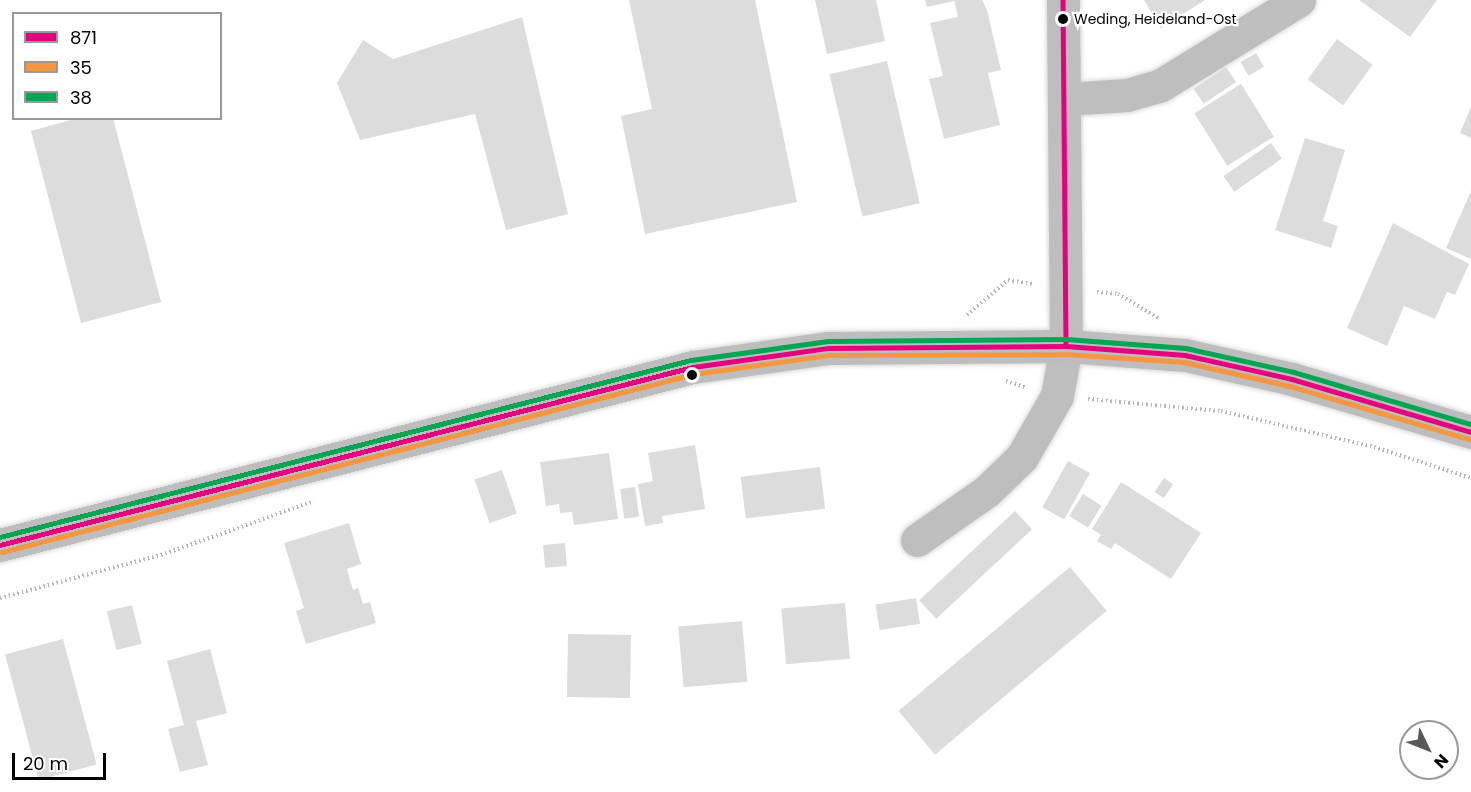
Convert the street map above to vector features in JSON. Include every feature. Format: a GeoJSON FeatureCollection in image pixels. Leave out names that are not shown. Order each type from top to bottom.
{"type":"FeatureCollection","features":[{"type":"Feature","properties":{"kind":"main road"},"geometry":{"type":"LineString","coordinates":[[0,545],[693,367],[829,348],[1066,346],[1185,355],[1292,379],[1471,432]]}},
{"type":"Feature","properties":{"kind":"street"},"geometry":{"type":"LineString","coordinates":[[917,540],[987,491],[1022,457],[1057,396],[1066,346],[1066,99],[1063,0]]}},
{"type":"Feature","properties":{"kind":"street"},"geometry":{"type":"LineString","coordinates":[[1066,99],[1127,96],[1161,85],[1299,0]]}},
{"type":"Feature","properties":{"kind":"path"},"geometry":{"type":"LineString","coordinates":[[1000,380],[1057,396],[1221,411],[1374,447],[1471,478]]}},
{"type":"Feature","properties":{"kind":"path"},"geometry":{"type":"LineString","coordinates":[[0,598],[161,555],[317,500]]}},
{"type":"Feature","properties":{"kind":"building"},"geometry":{"type":"Polygon","coordinates":[[[629,0],[755,0],[797,202],[645,234],[621,116],[652,109],[629,0]]]}},
{"type":"Feature","properties":{"kind":"building"},"geometry":{"type":"Polygon","coordinates":[[[815,0],[876,0],[885,41],[827,54],[815,0]]]}},
{"type":"Feature","properties":{"kind":"building"},"geometry":{"type":"Polygon","coordinates":[[[925,0],[954,0],[954,1],[927,7],[925,0]]]}},
{"type":"Feature","properties":{"kind":"building"},"geometry":{"type":"Polygon","coordinates":[[[954,0],[982,0],[987,10],[1001,70],[988,73],[1000,125],[944,139],[929,79],[943,76],[930,23],[958,17],[954,0]]]}},
{"type":"Feature","properties":{"kind":"building"},"geometry":{"type":"Polygon","coordinates":[[[1144,0],[1205,0],[1161,28],[1144,0]]]}},
{"type":"Feature","properties":{"kind":"building"},"geometry":{"type":"Polygon","coordinates":[[[1359,0],[1437,0],[1410,37],[1359,0]]]}},
{"type":"Feature","properties":{"kind":"building"},"geometry":{"type":"Polygon","coordinates":[[[522,17],[568,214],[506,230],[475,114],[360,140],[337,83],[363,40],[393,59],[522,17]]]}},
{"type":"Feature","properties":{"kind":"building"},"geometry":{"type":"Polygon","coordinates":[[[1337,39],[1373,65],[1343,105],[1308,79],[1337,39]]]}},
{"type":"Feature","properties":{"kind":"building"},"geometry":{"type":"Polygon","coordinates":[[[1256,53],[1264,67],[1248,76],[1240,62],[1256,53]]]}},
{"type":"Feature","properties":{"kind":"building"},"geometry":{"type":"Polygon","coordinates":[[[887,61],[920,203],[862,217],[830,74],[887,61]]]}},
{"type":"Feature","properties":{"kind":"building"},"geometry":{"type":"Polygon","coordinates":[[[1226,67],[1236,82],[1204,104],[1194,89],[1226,67]]]}},
{"type":"Feature","properties":{"kind":"building"},"geometry":{"type":"Polygon","coordinates":[[[1241,84],[1274,137],[1227,166],[1194,113],[1241,84]]]}},
{"type":"Feature","properties":{"kind":"building"},"geometry":{"type":"Polygon","coordinates":[[[1471,107],[1471,138],[1460,133],[1471,107]]]}},
{"type":"Feature","properties":{"kind":"building"},"geometry":{"type":"Polygon","coordinates":[[[71,120],[114,120],[161,302],[81,323],[31,131],[71,120]]]}},
{"type":"Feature","properties":{"kind":"building"},"geometry":{"type":"Polygon","coordinates":[[[1305,138],[1345,150],[1323,221],[1338,226],[1331,248],[1275,230],[1305,138]]]}},
{"type":"Feature","properties":{"kind":"building"},"geometry":{"type":"Polygon","coordinates":[[[1271,143],[1282,159],[1234,192],[1223,176],[1271,143]]]}},
{"type":"Feature","properties":{"kind":"building"},"geometry":{"type":"Polygon","coordinates":[[[1471,191],[1471,259],[1446,248],[1471,191]]]}},
{"type":"Feature","properties":{"kind":"building"},"geometry":{"type":"Polygon","coordinates":[[[1393,223],[1469,264],[1455,295],[1447,292],[1435,319],[1404,306],[1387,346],[1347,328],[1393,223]]]}},
{"type":"Feature","properties":{"kind":"building"},"geometry":{"type":"Polygon","coordinates":[[[695,445],[705,509],[662,516],[663,523],[645,526],[638,484],[653,481],[648,453],[695,445]]]}},
{"type":"Feature","properties":{"kind":"building"},"geometry":{"type":"Polygon","coordinates":[[[609,453],[618,519],[574,525],[572,512],[560,513],[559,504],[546,506],[540,462],[609,453]]]}},
{"type":"Feature","properties":{"kind":"building"},"geometry":{"type":"Polygon","coordinates":[[[1068,461],[1090,473],[1064,519],[1042,507],[1068,461]]]}},
{"type":"Feature","properties":{"kind":"building"},"geometry":{"type":"Polygon","coordinates":[[[820,467],[825,509],[746,518],[741,477],[820,467]]]}},
{"type":"Feature","properties":{"kind":"building"},"geometry":{"type":"Polygon","coordinates":[[[502,470],[517,513],[490,523],[475,479],[502,470]]]}},
{"type":"Feature","properties":{"kind":"building"},"geometry":{"type":"Polygon","coordinates":[[[1164,478],[1173,484],[1164,498],[1154,492],[1164,478]]]}},
{"type":"Feature","properties":{"kind":"building"},"geometry":{"type":"Polygon","coordinates":[[[1121,482],[1201,533],[1171,579],[1115,543],[1111,549],[1097,541],[1101,535],[1092,529],[1121,482]]]}},
{"type":"Feature","properties":{"kind":"building"},"geometry":{"type":"Polygon","coordinates":[[[635,487],[639,517],[624,519],[620,489],[635,487]]]}},
{"type":"Feature","properties":{"kind":"building"},"geometry":{"type":"Polygon","coordinates":[[[1083,494],[1102,506],[1088,528],[1069,516],[1083,494]]]}},
{"type":"Feature","properties":{"kind":"building"},"geometry":{"type":"Polygon","coordinates":[[[1015,511],[1032,529],[936,619],[919,600],[1015,511]]]}},
{"type":"Feature","properties":{"kind":"building"},"geometry":{"type":"Polygon","coordinates":[[[349,523],[361,564],[347,569],[353,590],[358,588],[363,604],[370,602],[376,623],[306,644],[296,611],[304,608],[284,543],[349,523]]]}},
{"type":"Feature","properties":{"kind":"building"},"geometry":{"type":"Polygon","coordinates":[[[565,543],[567,566],[545,568],[543,545],[565,543]]]}},
{"type":"Feature","properties":{"kind":"building"},"geometry":{"type":"Polygon","coordinates":[[[1070,567],[1107,611],[935,755],[898,711],[1070,567]]]}},
{"type":"Feature","properties":{"kind":"building"},"geometry":{"type":"Polygon","coordinates":[[[916,598],[920,624],[880,630],[876,604],[916,598]]]}},
{"type":"Feature","properties":{"kind":"building"},"geometry":{"type":"Polygon","coordinates":[[[845,603],[850,659],[786,664],[781,609],[845,603]]]}},
{"type":"Feature","properties":{"kind":"building"},"geometry":{"type":"Polygon","coordinates":[[[132,605],[142,644],[116,650],[107,611],[132,605]]]}},
{"type":"Feature","properties":{"kind":"building"},"geometry":{"type":"Polygon","coordinates":[[[742,621],[747,682],[684,687],[678,627],[742,621]]]}},
{"type":"Feature","properties":{"kind":"building"},"geometry":{"type":"Polygon","coordinates":[[[568,634],[631,635],[630,698],[567,697],[568,634]]]}},
{"type":"Feature","properties":{"kind":"building"},"geometry":{"type":"Polygon","coordinates":[[[63,639],[97,765],[39,780],[5,655],[63,639]]]}},
{"type":"Feature","properties":{"kind":"building"},"geometry":{"type":"Polygon","coordinates":[[[210,649],[227,713],[196,721],[208,765],[180,772],[168,729],[184,725],[167,661],[210,649]]]}},
{"type":"Feature","properties":{"kind":"transit line","name":"871"},"geometry":{"type":"LineString","coordinates":[[1063,0],[1066,346]]}},
{"type":"Feature","properties":{"kind":"transit line","name":"38"},"geometry":{"type":"LineString","coordinates":[[0,537],[691,360],[828,341],[1066,339],[1186,348],[1294,372],[1471,424]]}},
{"type":"Feature","properties":{"kind":"transit line","name":"871"},"geometry":{"type":"LineString","coordinates":[[0,545],[693,367],[829,348],[1066,346],[1185,355],[1292,379],[1471,432]]}},
{"type":"Feature","properties":{"kind":"transit line","name":"35"},"geometry":{"type":"LineString","coordinates":[[2,552],[694,374],[830,355],[1066,354],[1184,362],[1290,386],[1469,439]]}},
{"type":"Feature","properties":{"kind":"place","name":"Weding, Heideland-Ost"},"geometry":{"type":"Point","coordinates":[1063,19]}}]}
